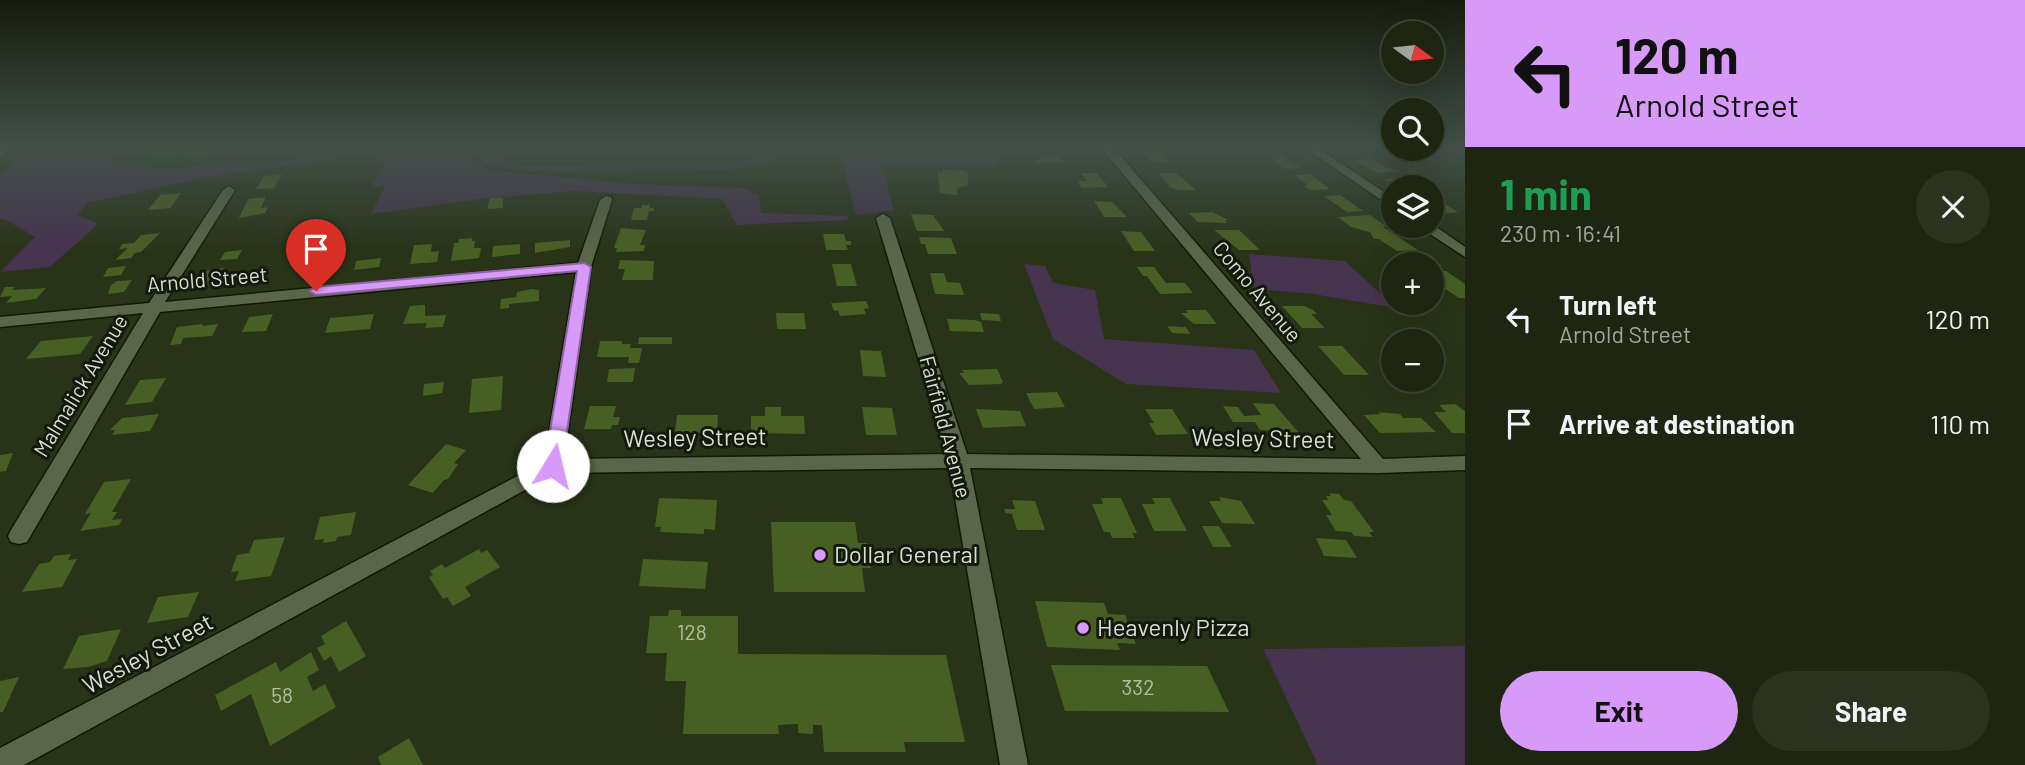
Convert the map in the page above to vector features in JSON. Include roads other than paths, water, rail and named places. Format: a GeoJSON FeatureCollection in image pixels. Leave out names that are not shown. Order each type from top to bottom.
{"type":"FeatureCollection","features":[{"type":"Feature","properties":{"kind":"street","name":"Como Avenue"},"geometry":{"type":"LineString","coordinates":[[1135,181],[1378,466]]}},
{"type":"Feature","properties":{"kind":"street"},"geometry":{"type":"LineString","coordinates":[[1359,181],[1381,196]]}},
{"type":"Feature","properties":{"kind":"street","name":"Malmalick Avenue"},"geometry":{"type":"LineString","coordinates":[[19,536],[155,306],[229,190]]}},
{"type":"Feature","properties":{"kind":"street"},"geometry":{"type":"LineString","coordinates":[[553,466],[584,267],[606,200]]}},
{"type":"Feature","properties":{"kind":"street","name":"Fairfield Avenue"},"geometry":{"type":"LineString","coordinates":[[883,218],[959,461],[1014,765]]}},
{"type":"Feature","properties":{"kind":"street"},"geometry":{"type":"LineString","coordinates":[[1443,238],[1465,253]]}},
{"type":"Feature","properties":{"kind":"street","name":"Arnold Street"},"geometry":{"type":"LineString","coordinates":[[0,322],[584,267]]}},
{"type":"Feature","properties":{"kind":"street","name":"Wesley Street"},"geometry":{"type":"LineString","coordinates":[[0,763],[553,466],[959,461],[1378,466],[1465,463]]}},
{"type":"Feature","properties":{"kind":"place","name":"Dollar General"},"geometry":{"type":"Point","coordinates":[820,555]}},
{"type":"Feature","properties":{"kind":"place","name":"Heavenly Pizza"},"geometry":{"type":"Point","coordinates":[1083,628]}}]}
